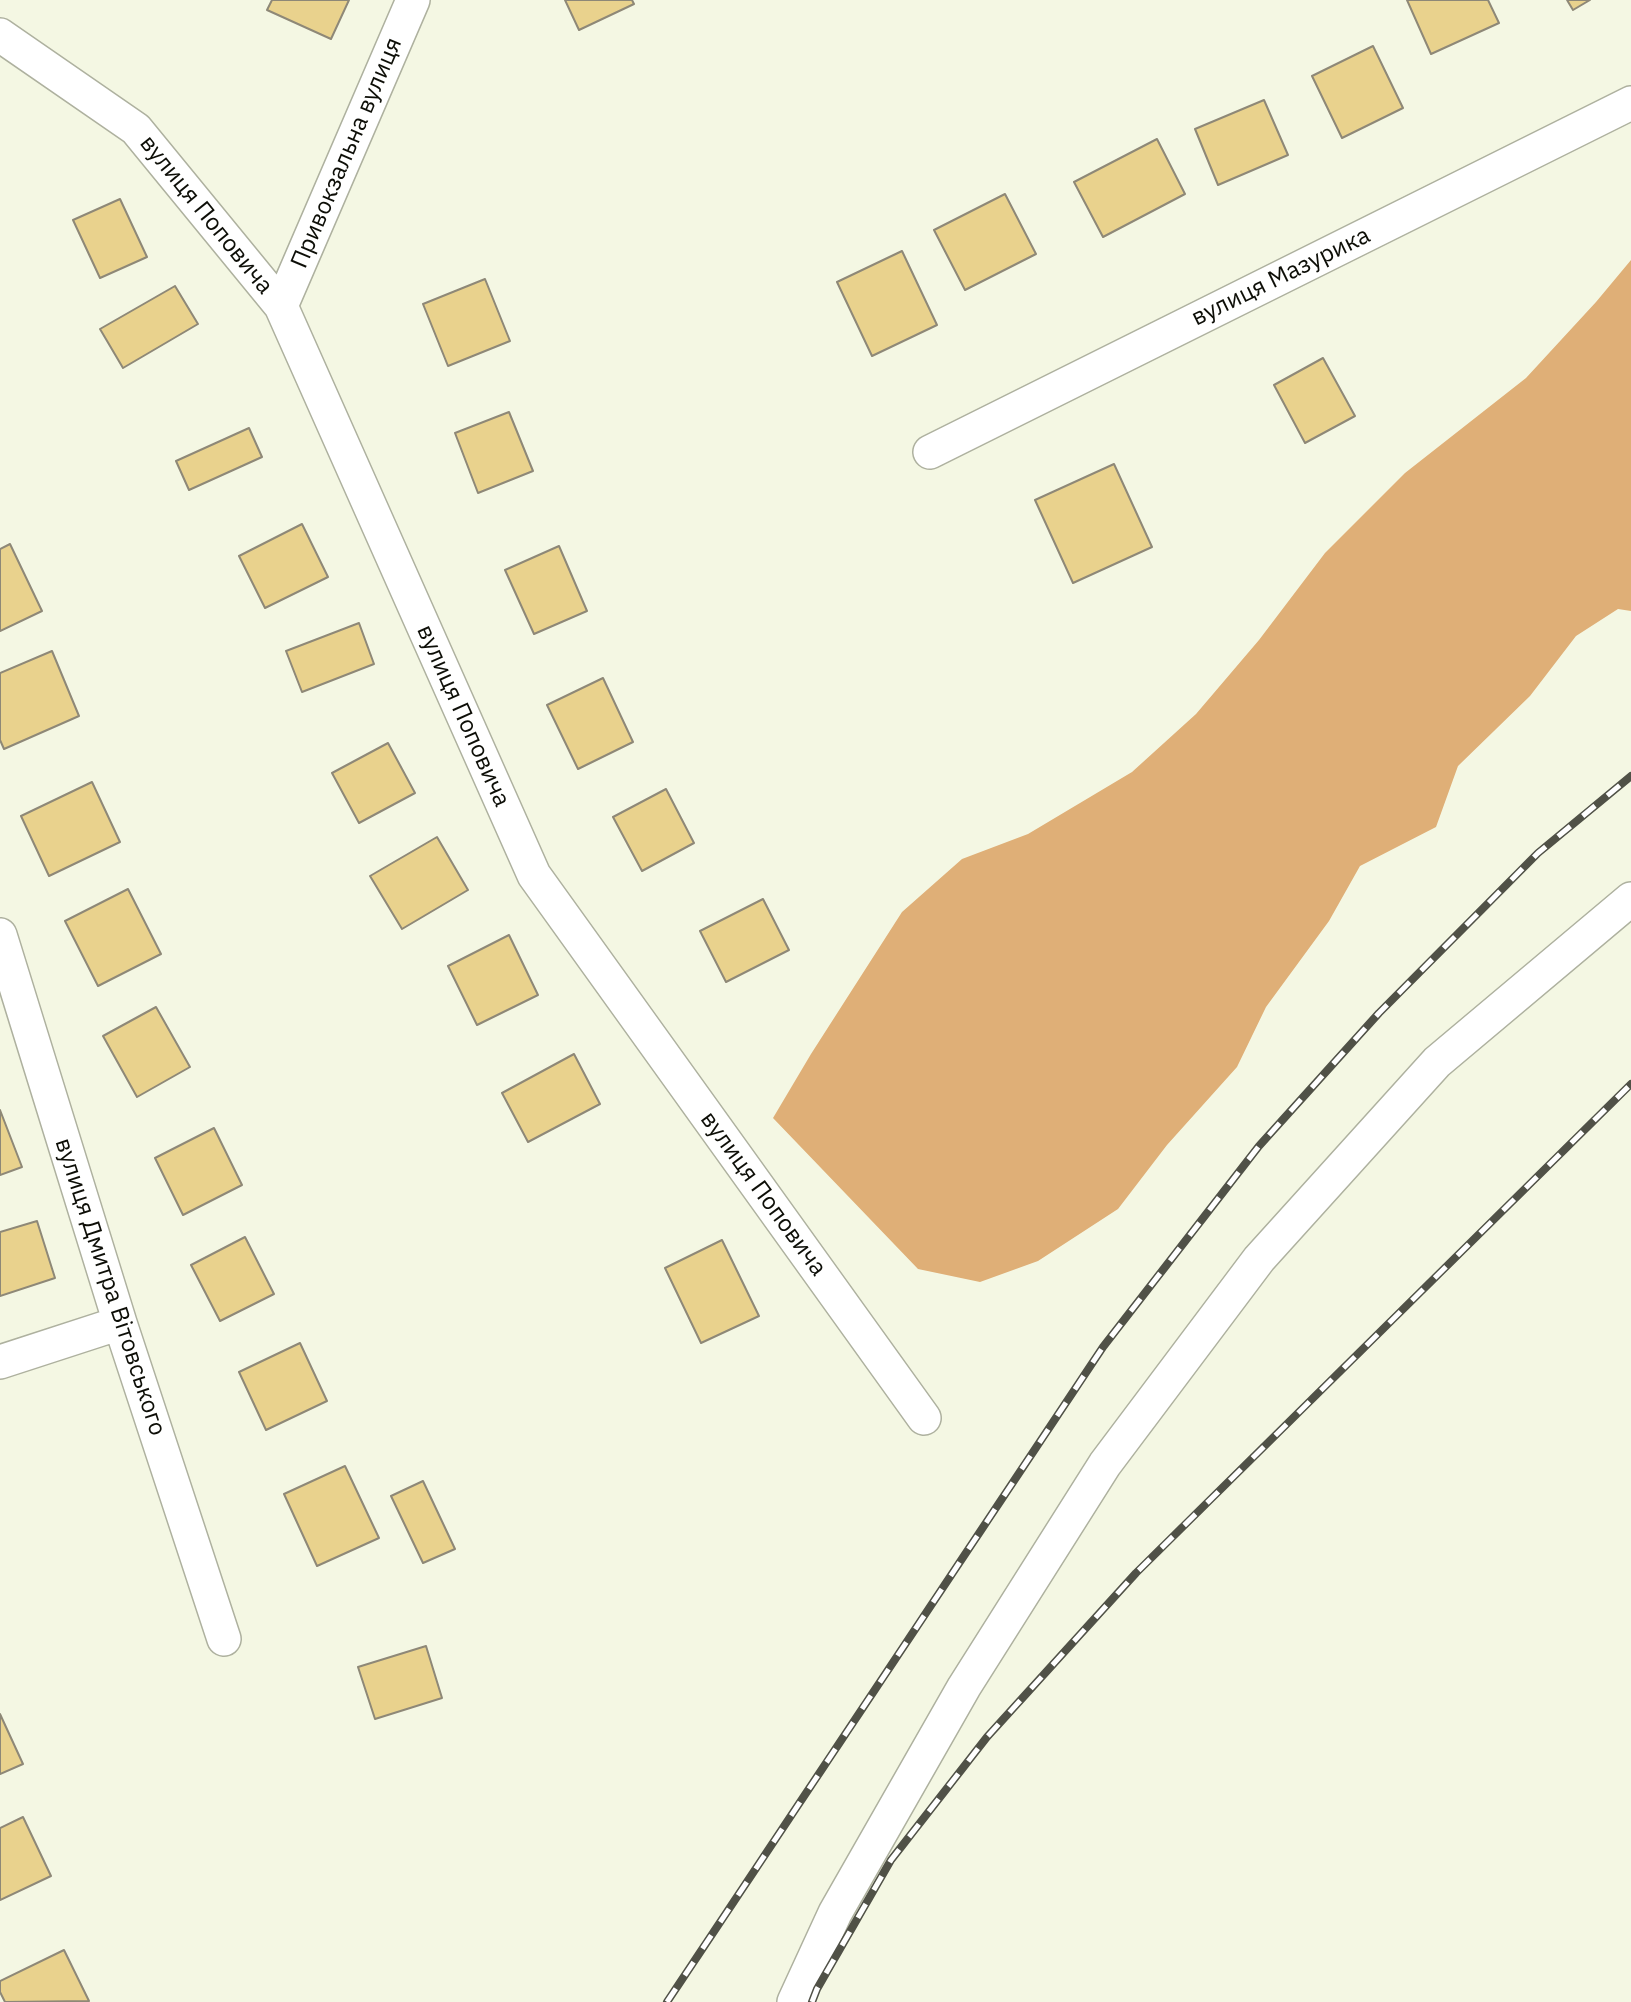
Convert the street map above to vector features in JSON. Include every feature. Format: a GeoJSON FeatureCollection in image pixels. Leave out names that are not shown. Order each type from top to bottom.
{"type":"FeatureCollection","features":[{"type":"Feature","properties":{"kind":"street","name":"Привокзальна вулиця"},"geometry":{"type":"LineString","coordinates":[[281,306],[413,0]]}},
{"type":"Feature","properties":{"kind":"street","name":"вулиця Поповича"},"geometry":{"type":"LineString","coordinates":[[0,35],[136,129],[281,306],[534,875],[924,1418]]}},
{"type":"Feature","properties":{"kind":"street","name":"вулиця Мазурика"},"geometry":{"type":"LineString","coordinates":[[930,452],[1631,103]]}},
{"type":"Feature","properties":{"kind":"street"},"geometry":{"type":"LineString","coordinates":[[794,2002],[835,1913],[964,1687],[1105,1464],[1259,1259],[1437,1062],[1631,899]]}},
{"type":"Feature","properties":{"kind":"street","name":"вулиця Дмитра Вітовського"},"geometry":{"type":"LineString","coordinates":[[0,935],[120,1323],[224,1639]]}},
{"type":"Feature","properties":{"kind":"street"},"geometry":{"type":"LineString","coordinates":[[0,1362],[120,1323]]}},
{"type":"Feature","properties":{"kind":"shaded area"},"geometry":{"type":"Polygon","coordinates":[[[1631,260],[1631,611],[1618,609],[1576,636],[1530,696],[1458,766],[1436,827],[1360,866],[1329,921],[1266,1007],[1237,1067],[1167,1145],[1118,1209],[1038,1261],[980,1282],[918,1269],[773,1118],[902,912],[962,859],[1028,834],[1132,772],[1196,714],[1259,640],[1325,553],[1405,473],[1526,378],[1631,260]]]}},
{"type":"Feature","properties":{"kind":"building"},"geometry":{"type":"Polygon","coordinates":[[[272,0],[349,0],[331,39],[267,10],[272,0]]]}},
{"type":"Feature","properties":{"kind":"building"},"geometry":{"type":"Polygon","coordinates":[[[565,0],[632,0],[634,4],[579,30],[565,0]]]}},
{"type":"Feature","properties":{"kind":"building"},"geometry":{"type":"Polygon","coordinates":[[[1407,0],[1488,0],[1499,23],[1431,54],[1407,0]]]}},
{"type":"Feature","properties":{"kind":"building"},"geometry":{"type":"Polygon","coordinates":[[[1567,0],[1590,0],[1573,10],[1567,0]]]}},
{"type":"Feature","properties":{"kind":"building"},"geometry":{"type":"Polygon","coordinates":[[[1373,46],[1403,108],[1342,138],[1312,76],[1373,46]]]}},
{"type":"Feature","properties":{"kind":"building"},"geometry":{"type":"Polygon","coordinates":[[[1264,100],[1288,155],[1218,185],[1195,129],[1264,100]]]}},
{"type":"Feature","properties":{"kind":"building"},"geometry":{"type":"Polygon","coordinates":[[[1157,139],[1185,194],[1103,237],[1074,182],[1157,139]]]}},
{"type":"Feature","properties":{"kind":"building"},"geometry":{"type":"Polygon","coordinates":[[[1005,194],[1036,254],[965,290],[934,230],[1005,194]]]}},
{"type":"Feature","properties":{"kind":"building"},"geometry":{"type":"Polygon","coordinates":[[[120,199],[147,257],[100,278],[73,220],[120,199]]]}},
{"type":"Feature","properties":{"kind":"building"},"geometry":{"type":"Polygon","coordinates":[[[902,251],[937,325],[872,356],[837,282],[902,251]]]}},
{"type":"Feature","properties":{"kind":"building"},"geometry":{"type":"Polygon","coordinates":[[[485,279],[510,341],[448,366],[423,304],[485,279]]]}},
{"type":"Feature","properties":{"kind":"building"},"geometry":{"type":"Polygon","coordinates":[[[175,286],[198,324],[123,368],[100,329],[175,286]]]}},
{"type":"Feature","properties":{"kind":"building"},"geometry":{"type":"Polygon","coordinates":[[[1323,358],[1355,416],[1305,443],[1274,385],[1323,358]]]}},
{"type":"Feature","properties":{"kind":"building"},"geometry":{"type":"Polygon","coordinates":[[[509,412],[533,471],[478,493],[455,433],[509,412]]]}},
{"type":"Feature","properties":{"kind":"building"},"geometry":{"type":"Polygon","coordinates":[[[249,428],[262,457],[189,490],[176,461],[249,428]]]}},
{"type":"Feature","properties":{"kind":"building"},"geometry":{"type":"Polygon","coordinates":[[[1114,464],[1152,547],[1073,583],[1035,500],[1114,464]]]}},
{"type":"Feature","properties":{"kind":"building"},"geometry":{"type":"Polygon","coordinates":[[[302,524],[328,577],[265,608],[239,556],[302,524]]]}},
{"type":"Feature","properties":{"kind":"building"},"geometry":{"type":"Polygon","coordinates":[[[10,544],[42,611],[0,631],[0,549],[10,544]]]}},
{"type":"Feature","properties":{"kind":"building"},"geometry":{"type":"Polygon","coordinates":[[[559,546],[587,611],[534,634],[505,570],[559,546]]]}},
{"type":"Feature","properties":{"kind":"building"},"geometry":{"type":"Polygon","coordinates":[[[359,623],[374,664],[302,692],[286,651],[359,623]]]}},
{"type":"Feature","properties":{"kind":"building"},"geometry":{"type":"Polygon","coordinates":[[[52,651],[79,716],[4,749],[0,740],[0,673],[52,651]]]}},
{"type":"Feature","properties":{"kind":"building"},"geometry":{"type":"Polygon","coordinates":[[[603,678],[633,742],[578,769],[547,705],[603,678]]]}},
{"type":"Feature","properties":{"kind":"building"},"geometry":{"type":"Polygon","coordinates":[[[388,743],[415,793],[359,823],[332,773],[388,743]]]}},
{"type":"Feature","properties":{"kind":"building"},"geometry":{"type":"Polygon","coordinates":[[[92,782],[120,842],[49,876],[21,816],[92,782]]]}},
{"type":"Feature","properties":{"kind":"building"},"geometry":{"type":"Polygon","coordinates":[[[666,789],[694,843],[642,871],[613,817],[666,789]]]}},
{"type":"Feature","properties":{"kind":"building"},"geometry":{"type":"Polygon","coordinates":[[[437,837],[468,890],[402,929],[370,876],[437,837]]]}},
{"type":"Feature","properties":{"kind":"building"},"geometry":{"type":"Polygon","coordinates":[[[128,889],[161,954],[98,986],[65,921],[128,889]]]}},
{"type":"Feature","properties":{"kind":"building"},"geometry":{"type":"Polygon","coordinates":[[[763,899],[789,950],[726,982],[700,931],[763,899]]]}},
{"type":"Feature","properties":{"kind":"building"},"geometry":{"type":"Polygon","coordinates":[[[509,935],[538,995],[477,1025],[448,966],[509,935]]]}},
{"type":"Feature","properties":{"kind":"building"},"geometry":{"type":"Polygon","coordinates":[[[156,1007],[190,1067],[137,1097],[103,1036],[156,1007]]]}},
{"type":"Feature","properties":{"kind":"building"},"geometry":{"type":"Polygon","coordinates":[[[574,1054],[600,1104],[528,1142],[502,1093],[574,1054]]]}},
{"type":"Feature","properties":{"kind":"building"},"geometry":{"type":"Polygon","coordinates":[[[0,1110],[22,1167],[0,1175],[0,1110]]]}},
{"type":"Feature","properties":{"kind":"building"},"geometry":{"type":"Polygon","coordinates":[[[214,1128],[242,1185],[183,1215],[155,1158],[214,1128]]]}},
{"type":"Feature","properties":{"kind":"building"},"geometry":{"type":"Polygon","coordinates":[[[37,1221],[55,1278],[0,1296],[0,1232],[37,1221]]]}},
{"type":"Feature","properties":{"kind":"building"},"geometry":{"type":"Polygon","coordinates":[[[245,1237],[274,1294],[220,1321],[191,1265],[245,1237]]]}},
{"type":"Feature","properties":{"kind":"building"},"geometry":{"type":"Polygon","coordinates":[[[722,1240],[759,1316],[701,1343],[665,1268],[722,1240]]]}},
{"type":"Feature","properties":{"kind":"building"},"geometry":{"type":"Polygon","coordinates":[[[300,1343],[327,1401],[266,1430],[239,1372],[300,1343]]]}},
{"type":"Feature","properties":{"kind":"building"},"geometry":{"type":"Polygon","coordinates":[[[345,1466],[379,1538],[317,1566],[284,1494],[345,1466]]]}},
{"type":"Feature","properties":{"kind":"building"},"geometry":{"type":"Polygon","coordinates":[[[423,1481],[455,1549],[423,1563],[391,1496],[423,1481]]]}},
{"type":"Feature","properties":{"kind":"building"},"geometry":{"type":"Polygon","coordinates":[[[426,1646],[442,1698],[375,1719],[358,1667],[426,1646]]]}},
{"type":"Feature","properties":{"kind":"building"},"geometry":{"type":"Polygon","coordinates":[[[0,1714],[23,1764],[0,1774],[0,1714]]]}},
{"type":"Feature","properties":{"kind":"building"},"geometry":{"type":"Polygon","coordinates":[[[23,1817],[51,1876],[0,1900],[0,1828],[23,1817]]]}},
{"type":"Feature","properties":{"kind":"building"},"geometry":{"type":"Polygon","coordinates":[[[64,1950],[89,2001],[5,2002],[0,1992],[0,1981],[64,1950]]]}},
{"type":"Feature","properties":{"kind":"railway"},"geometry":{"type":"LineString","coordinates":[[667,2002],[1103,1347],[1259,1146],[1379,1013],[1538,853],[1631,776]]}},
{"type":"Feature","properties":{"kind":"railway"},"geometry":{"type":"LineString","coordinates":[[812,2002],[891,1860],[987,1737],[1136,1573],[1631,1084]]}}]}
